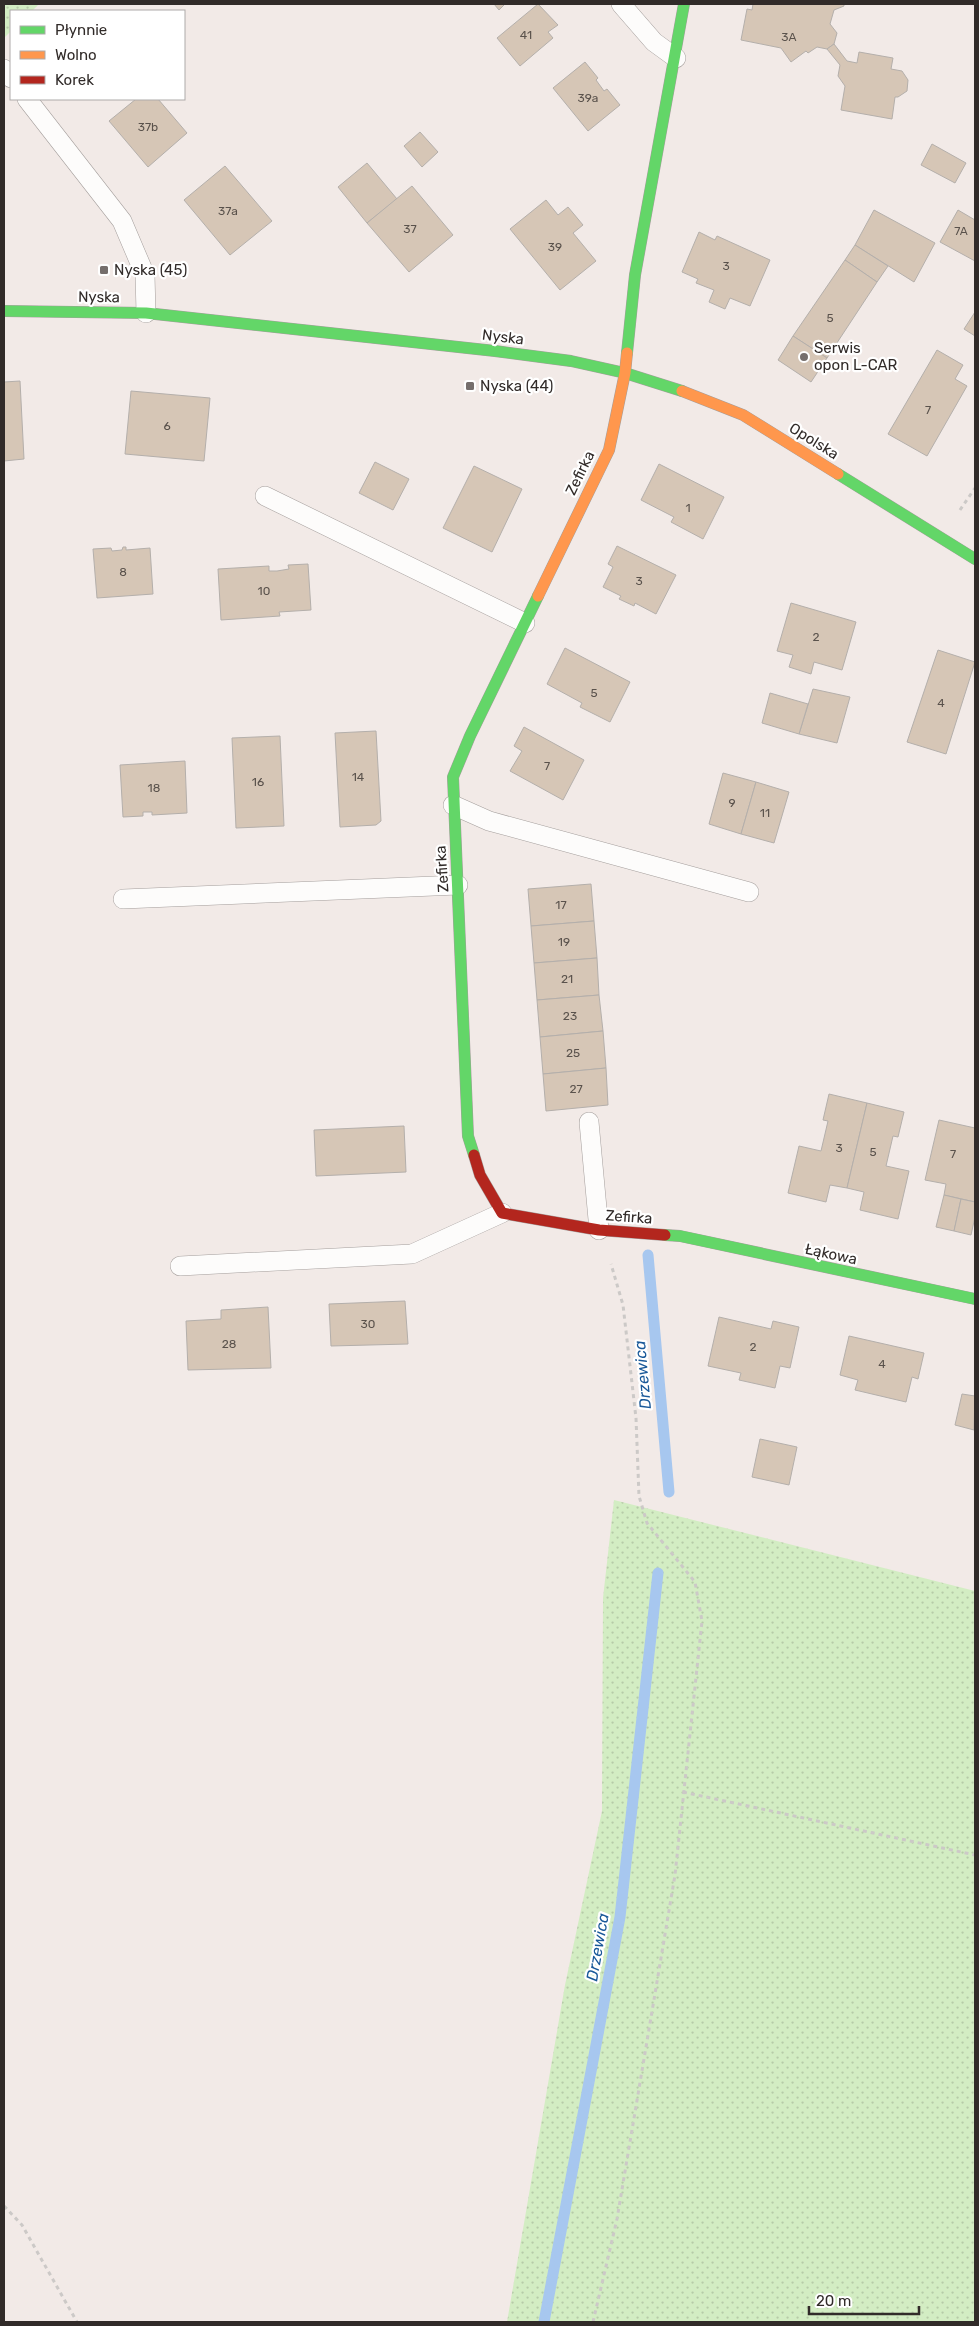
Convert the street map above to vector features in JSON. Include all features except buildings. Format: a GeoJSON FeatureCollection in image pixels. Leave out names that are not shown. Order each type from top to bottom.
{"type":"FeatureCollection","features":[{"type":"Feature","properties":{"kind":"street"},"geometry":{"type":"LineString","coordinates":[[625,373],[635,275],[676,58],[684,4]]}},
{"type":"Feature","properties":{"kind":"street","name":"Nyska"},"geometry":{"type":"LineString","coordinates":[[4,311],[146,313],[495,351],[571,361],[625,373]]}},
{"type":"Feature","properties":{"kind":"street","name":"Opolska"},"geometry":{"type":"LineString","coordinates":[[625,373],[698,396],[743,414],[975,559]]}},
{"type":"Feature","properties":{"kind":"street","name":"Zefirka"},"geometry":{"type":"LineString","coordinates":[[625,373],[609,450],[470,736],[453,776],[468,1136],[480,1175],[502,1212],[599,1230],[680,1236]]}},
{"type":"Feature","properties":{"kind":"street","name":"Łąkowa"},"geometry":{"type":"LineString","coordinates":[[680,1236],[975,1299]]}},
{"type":"Feature","properties":{"kind":"lane"},"geometry":{"type":"LineString","coordinates":[[621,4],[654,42],[676,58]]}},
{"type":"Feature","properties":{"kind":"lane"},"geometry":{"type":"LineString","coordinates":[[28,100],[122,221],[145,275],[146,313]]}},
{"type":"Feature","properties":{"kind":"lane"},"geometry":{"type":"LineString","coordinates":[[265,496],[525,623]]}},
{"type":"Feature","properties":{"kind":"lane"},"geometry":{"type":"LineString","coordinates":[[453,805],[489,821],[749,892]]}},
{"type":"Feature","properties":{"kind":"lane"},"geometry":{"type":"LineString","coordinates":[[123,899],[458,885]]}},
{"type":"Feature","properties":{"kind":"lane"},"geometry":{"type":"LineString","coordinates":[[589,1122],[599,1230]]}},
{"type":"Feature","properties":{"kind":"lane"},"geometry":{"type":"LineString","coordinates":[[180,1266],[412,1254],[502,1212]]}},
{"type":"Feature","properties":{"kind":"path"},"geometry":{"type":"LineString","coordinates":[[593,2322],[619,2209],[675,1875],[702,1621],[695,1582],[647,1523],[638,1496],[636,1418],[623,1305],[599,1230]]}},
{"type":"Feature","properties":{"kind":"path"},"geometry":{"type":"LineString","coordinates":[[684,1792],[975,1855]]}},
{"type":"Feature","properties":{"kind":"path"},"geometry":{"type":"LineString","coordinates":[[4,2206],[22,2225],[77,2322]]}},
{"type":"Feature","properties":{"kind":"green space"},"geometry":{"type":"Polygon","coordinates":[[[4,4],[39,4],[33,10],[10,10],[10,32],[4,38],[4,4]]]}},
{"type":"Feature","properties":{"kind":"green space"},"geometry":{"type":"Polygon","coordinates":[[[614,1500],[975,1591],[975,2322],[507,2322],[565,1985],[602,1811],[603,1598],[614,1500]]]}},
{"type":"Feature","properties":{"kind":"waterway","name":"Drzewica"},"geometry":{"type":"LineString","coordinates":[[648,1255],[669,1492]]}},
{"type":"Feature","properties":{"kind":"waterway","name":"Drzewica"},"geometry":{"type":"LineString","coordinates":[[544,2322],[620,1917],[658,1573]]}},
{"type":"Feature","properties":{"kind":"traffic: fast"},"geometry":{"type":"LineString","coordinates":[[627,353],[635,275],[684,4]]}},
{"type":"Feature","properties":{"kind":"traffic: fast"},"geometry":{"type":"LineString","coordinates":[[4,311],[146,313],[495,351],[571,361],[625,373],[682,391]]}},
{"type":"Feature","properties":{"kind":"traffic: fast"},"geometry":{"type":"LineString","coordinates":[[838,474],[975,559]]}},
{"type":"Feature","properties":{"kind":"traffic: fast"},"geometry":{"type":"LineString","coordinates":[[474,1155],[468,1136],[453,777],[470,736],[538,596]]}},
{"type":"Feature","properties":{"kind":"traffic: fast"},"geometry":{"type":"LineString","coordinates":[[665,1235],[680,1236],[975,1299]]}},
{"type":"Feature","properties":{"kind":"traffic: slow"},"geometry":{"type":"LineString","coordinates":[[538,596],[609,450],[625,373],[627,353]]}},
{"type":"Feature","properties":{"kind":"traffic: slow"},"geometry":{"type":"LineString","coordinates":[[682,391],[743,415],[838,474]]}},
{"type":"Feature","properties":{"kind":"traffic: jam"},"geometry":{"type":"LineString","coordinates":[[474,1155],[480,1175],[502,1213],[599,1230],[665,1235]]}},
{"type":"Feature","properties":{"kind":"place","name":"Nyska (45)"},"geometry":{"type":"Point","coordinates":[104,270]}},
{"type":"Feature","properties":{"kind":"place","name":"Serwis opon L-CAR"},"geometry":{"type":"Point","coordinates":[804,357]}},
{"type":"Feature","properties":{"kind":"place","name":"Nyska (44)"},"geometry":{"type":"Point","coordinates":[470,386]}}]}
